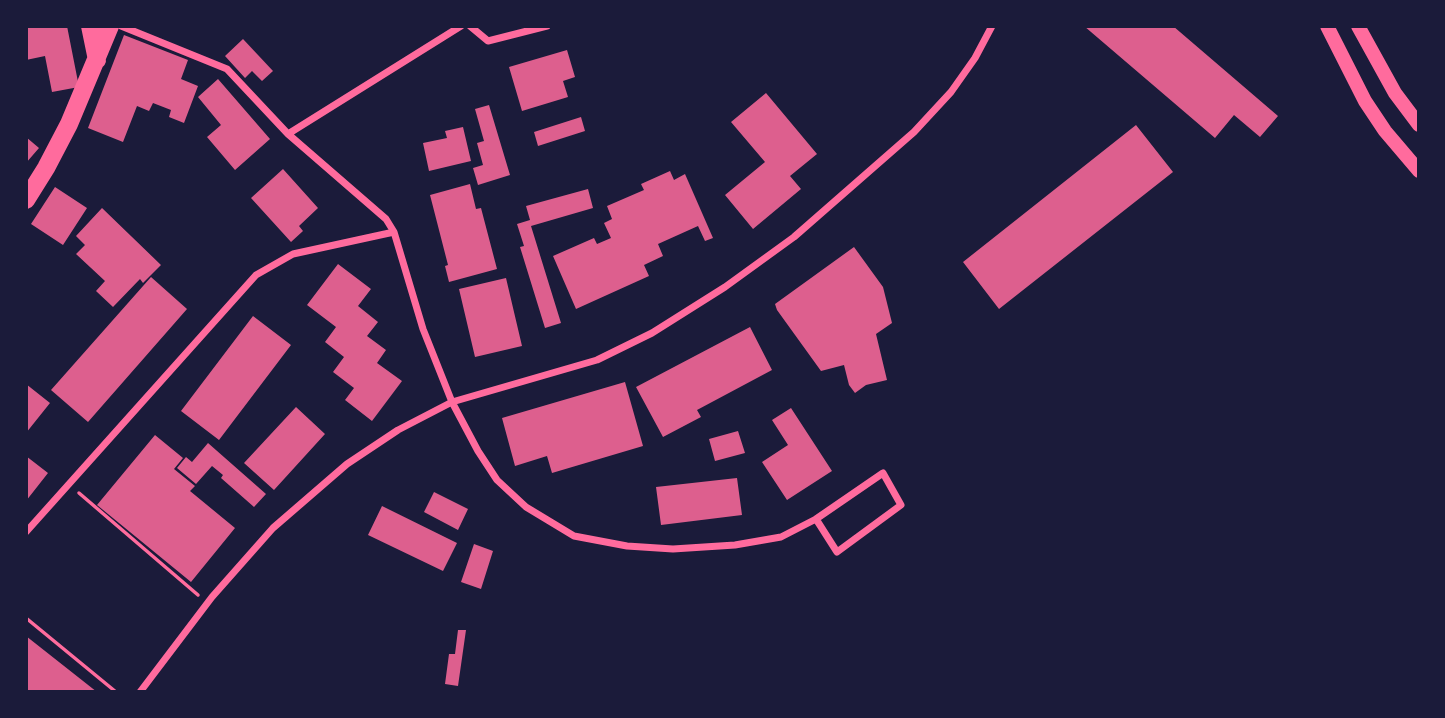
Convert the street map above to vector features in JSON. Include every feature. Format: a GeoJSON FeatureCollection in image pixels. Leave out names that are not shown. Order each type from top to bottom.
{"type":"FeatureCollection","features":[{"type":"Feature","properties":{"kind":"main road"},"geometry":{"type":"LineString","coordinates":[[90,26],[97,60]]}},
{"type":"Feature","properties":{"kind":"main road"},"geometry":{"type":"LineString","coordinates":[[26,200],[58,146],[110,26]]}},
{"type":"Feature","properties":{"kind":"main road"},"geometry":{"type":"LineString","coordinates":[[1326,26],[1365,101],[1385,131],[1419,171]]}},
{"type":"Feature","properties":{"kind":"main road"},"geometry":{"type":"LineString","coordinates":[[1358,26],[1395,93],[1419,125]]}},
{"type":"Feature","properties":{"kind":"street"},"geometry":{"type":"LineString","coordinates":[[121,26],[227,69],[289,134],[380,213],[394,232],[424,329],[452,402],[497,480],[526,507],[574,536],[627,546],[673,549],[735,545],[781,537],[816,519],[883,473],[901,505],[837,552],[816,519]]}},
{"type":"Feature","properties":{"kind":"street"},"geometry":{"type":"LineString","coordinates":[[289,134],[461,26]]}},
{"type":"Feature","properties":{"kind":"street"},"geometry":{"type":"LineString","coordinates":[[470,26],[488,41],[547,26]]}},
{"type":"Feature","properties":{"kind":"street"},"geometry":{"type":"LineString","coordinates":[[140,692],[208,603],[273,528],[347,464],[398,430],[452,402],[597,360],[652,333],[725,287],[794,237],[914,132],[951,92],[975,58],[992,26]]}},
{"type":"Feature","properties":{"kind":"street"},"geometry":{"type":"LineString","coordinates":[[26,532],[256,275],[293,254],[394,232]]}},
{"type":"Feature","properties":{"kind":"path"},"geometry":{"type":"LineString","coordinates":[[69,484],[208,603]]}},
{"type":"Feature","properties":{"kind":"path"},"geometry":{"type":"LineString","coordinates":[[26,618],[116,692]]}},
{"type":"Feature","properties":{"kind":"building"},"geometry":{"type":"Polygon","coordinates":[[[26,26],[67,26],[79,87],[52,92],[45,56],[26,60],[26,26]]]}},
{"type":"Feature","properties":{"kind":"building"},"geometry":{"type":"Polygon","coordinates":[[[1084,26],[1173,26],[1278,116],[1260,137],[1234,115],[1215,138],[1084,26]]]}},
{"type":"Feature","properties":{"kind":"building"},"geometry":{"type":"Polygon","coordinates":[[[124,35],[188,60],[181,79],[198,86],[184,123],[169,117],[171,110],[153,103],[149,111],[137,106],[123,142],[88,128],[124,35]]]}},
{"type":"Feature","properties":{"kind":"building"},"geometry":{"type":"Polygon","coordinates":[[[243,39],[273,71],[262,81],[252,71],[245,78],[225,56],[243,39]]]}},
{"type":"Feature","properties":{"kind":"building"},"geometry":{"type":"Polygon","coordinates":[[[567,50],[575,77],[563,81],[568,97],[522,111],[509,67],[567,50]]]}},
{"type":"Feature","properties":{"kind":"building"},"geometry":{"type":"Polygon","coordinates":[[[218,79],[270,139],[235,170],[207,137],[221,125],[198,97],[218,79]]]}},
{"type":"Feature","properties":{"kind":"building"},"geometry":{"type":"Polygon","coordinates":[[[766,93],[817,154],[790,176],[801,189],[753,229],[725,195],[765,162],[731,122],[766,93]]]}},
{"type":"Feature","properties":{"kind":"building"},"geometry":{"type":"Polygon","coordinates":[[[489,105],[510,175],[478,185],[473,168],[483,165],[477,143],[484,141],[475,109],[489,105]]]}},
{"type":"Feature","properties":{"kind":"building"},"geometry":{"type":"Polygon","coordinates":[[[581,117],[585,131],[538,146],[534,132],[581,117]]]}},
{"type":"Feature","properties":{"kind":"building"},"geometry":{"type":"Polygon","coordinates":[[[1136,125],[1173,172],[999,309],[963,262],[1136,125]]]}},
{"type":"Feature","properties":{"kind":"building"},"geometry":{"type":"Polygon","coordinates":[[[463,127],[471,161],[429,171],[423,143],[447,138],[445,131],[463,127]]]}},
{"type":"Feature","properties":{"kind":"building"},"geometry":{"type":"Polygon","coordinates":[[[26,137],[39,148],[26,163],[26,137]]]}},
{"type":"Feature","properties":{"kind":"building"},"geometry":{"type":"Polygon","coordinates":[[[283,169],[318,208],[299,226],[303,231],[291,242],[251,198],[283,169]]]}},
{"type":"Feature","properties":{"kind":"building"},"geometry":{"type":"Polygon","coordinates":[[[670,171],[674,180],[685,174],[713,238],[705,241],[698,226],[658,244],[663,256],[644,265],[649,276],[576,309],[553,256],[594,238],[597,244],[611,238],[604,223],[612,219],[607,206],[644,190],[641,184],[670,171]]]}},
{"type":"Feature","properties":{"kind":"building"},"geometry":{"type":"Polygon","coordinates":[[[470,184],[476,209],[481,208],[497,269],[449,282],[445,266],[448,265],[430,195],[470,184]]]}},
{"type":"Feature","properties":{"kind":"building"},"geometry":{"type":"Polygon","coordinates":[[[55,187],[87,208],[63,245],[31,224],[55,187]]]}},
{"type":"Feature","properties":{"kind":"building"},"geometry":{"type":"Polygon","coordinates":[[[588,189],[593,208],[531,226],[561,323],[545,328],[520,247],[524,246],[517,224],[530,220],[526,206],[588,189]]]}},
{"type":"Feature","properties":{"kind":"building"},"geometry":{"type":"Polygon","coordinates":[[[102,208],[161,265],[143,283],[140,279],[113,307],[96,291],[105,281],[76,254],[85,245],[76,236],[102,208]]]}},
{"type":"Feature","properties":{"kind":"building"},"geometry":{"type":"Polygon","coordinates":[[[854,247],[883,287],[892,323],[876,334],[887,380],[866,385],[855,393],[849,385],[844,365],[821,371],[775,304],[854,247]]]}},
{"type":"Feature","properties":{"kind":"building"},"geometry":{"type":"Polygon","coordinates":[[[338,264],[371,289],[358,306],[378,322],[367,336],[386,350],[377,363],[402,381],[372,421],[345,400],[354,388],[333,372],[344,357],[325,342],[336,327],[307,305],[338,264]]]}},
{"type":"Feature","properties":{"kind":"building"},"geometry":{"type":"Polygon","coordinates":[[[151,277],[187,309],[88,422],[51,390],[151,277]]]}},
{"type":"Feature","properties":{"kind":"building"},"geometry":{"type":"Polygon","coordinates":[[[506,278],[522,346],[475,357],[459,289],[506,278]]]}},
{"type":"Feature","properties":{"kind":"building"},"geometry":{"type":"Polygon","coordinates":[[[253,316],[291,345],[219,440],[181,411],[253,316]]]}},
{"type":"Feature","properties":{"kind":"building"},"geometry":{"type":"Polygon","coordinates":[[[750,327],[772,370],[697,410],[701,417],[663,437],[636,387],[750,327]]]}},
{"type":"Feature","properties":{"kind":"building"},"geometry":{"type":"Polygon","coordinates":[[[625,382],[643,446],[552,473],[547,456],[515,466],[502,418],[625,382]]]}},
{"type":"Feature","properties":{"kind":"building"},"geometry":{"type":"Polygon","coordinates":[[[26,384],[50,403],[26,433],[26,384]]]}},
{"type":"Feature","properties":{"kind":"building"},"geometry":{"type":"Polygon","coordinates":[[[296,407],[325,434],[274,490],[244,463],[296,407]]]}},
{"type":"Feature","properties":{"kind":"building"},"geometry":{"type":"Polygon","coordinates":[[[791,408],[832,471],[787,500],[762,462],[788,445],[772,420],[791,408]]]}},
{"type":"Feature","properties":{"kind":"building"},"geometry":{"type":"Polygon","coordinates":[[[738,431],[745,453],[715,461],[709,439],[738,431]]]}},
{"type":"Feature","properties":{"kind":"building"},"geometry":{"type":"Polygon","coordinates":[[[155,435],[183,458],[174,469],[195,486],[190,491],[235,528],[191,582],[97,505],[155,435]]]}},
{"type":"Feature","properties":{"kind":"building"},"geometry":{"type":"Polygon","coordinates":[[[208,443],[266,494],[254,507],[221,478],[223,475],[212,466],[196,484],[177,468],[186,457],[192,462],[208,443]]]}},
{"type":"Feature","properties":{"kind":"building"},"geometry":{"type":"Polygon","coordinates":[[[26,456],[48,473],[26,501],[26,456]]]}},
{"type":"Feature","properties":{"kind":"building"},"geometry":{"type":"Polygon","coordinates":[[[737,478],[742,515],[661,525],[656,487],[737,478]]]}},
{"type":"Feature","properties":{"kind":"building"},"geometry":{"type":"Polygon","coordinates":[[[434,492],[468,509],[458,530],[424,512],[434,492]]]}},
{"type":"Feature","properties":{"kind":"building"},"geometry":{"type":"Polygon","coordinates":[[[382,506],[457,543],[443,571],[368,535],[382,506]]]}},
{"type":"Feature","properties":{"kind":"building"},"geometry":{"type":"Polygon","coordinates":[[[474,544],[493,551],[481,589],[461,582],[474,544]]]}},
{"type":"Feature","properties":{"kind":"building"},"geometry":{"type":"Polygon","coordinates":[[[458,630],[466,630],[458,686],[445,684],[449,654],[455,654],[458,630]]]}},
{"type":"Feature","properties":{"kind":"building"},"geometry":{"type":"Polygon","coordinates":[[[26,636],[97,692],[26,692],[26,636]]]}}]}
